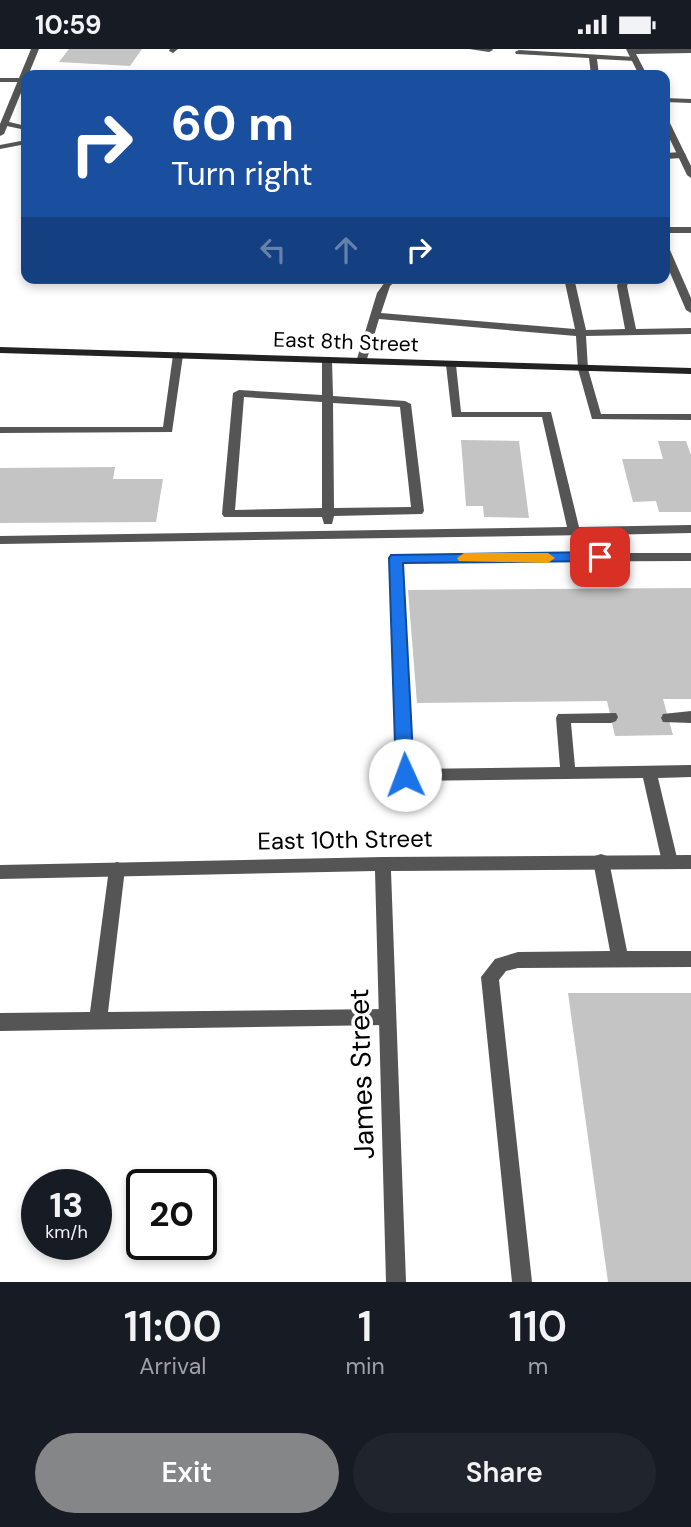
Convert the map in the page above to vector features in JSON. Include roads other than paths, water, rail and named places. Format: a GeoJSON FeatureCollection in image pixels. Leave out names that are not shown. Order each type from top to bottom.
{"type":"FeatureCollection","features":[{"type":"Feature","properties":{"kind":"street"},"geometry":{"type":"LineString","coordinates":[[29,70],[36,49]]}},
{"type":"Feature","properties":{"kind":"street"},"geometry":{"type":"LineString","coordinates":[[473,49],[489,50]]}},
{"type":"Feature","properties":{"kind":"street"},"geometry":{"type":"LineString","coordinates":[[519,52],[593,57],[691,51]]}},
{"type":"Feature","properties":{"kind":"street"},"geometry":{"type":"LineString","coordinates":[[632,53],[640,70]]}},
{"type":"Feature","properties":{"kind":"street"},"geometry":{"type":"LineString","coordinates":[[593,57],[594,70]]}},
{"type":"Feature","properties":{"kind":"street"},"geometry":{"type":"LineString","coordinates":[[0,80],[21,80]]}},
{"type":"Feature","properties":{"kind":"street"},"geometry":{"type":"LineString","coordinates":[[0,134],[21,89]]}},
{"type":"Feature","properties":{"kind":"street"},"geometry":{"type":"LineString","coordinates":[[670,100],[691,101]]}},
{"type":"Feature","properties":{"kind":"street"},"geometry":{"type":"LineString","coordinates":[[5,123],[21,127]]}},
{"type":"Feature","properties":{"kind":"street"},"geometry":{"type":"LineString","coordinates":[[670,129],[686,155],[691,175]]}},
{"type":"Feature","properties":{"kind":"street"},"geometry":{"type":"LineString","coordinates":[[0,147],[21,143]]}},
{"type":"Feature","properties":{"kind":"street"},"geometry":{"type":"LineString","coordinates":[[670,230],[691,230]]}},
{"type":"Feature","properties":{"kind":"street"},"geometry":{"type":"LineString","coordinates":[[670,262],[691,310]]}},
{"type":"Feature","properties":{"kind":"street"},"geometry":{"type":"LineString","coordinates":[[361,362],[387,284]]}},
{"type":"Feature","properties":{"kind":"street"},"geometry":{"type":"LineString","coordinates":[[570,284],[580,333],[583,369],[596,417],[691,417]]}},
{"type":"Feature","properties":{"kind":"street"},"geometry":{"type":"LineString","coordinates":[[624,284],[631,332]]}},
{"type":"Feature","properties":{"kind":"street"},"geometry":{"type":"LineString","coordinates":[[376,316],[580,333],[691,331]]}},
{"type":"Feature","properties":{"kind":"street","name":"East 8th Street"},"geometry":{"type":"LineString","coordinates":[[0,350],[691,371]]}},
{"type":"Feature","properties":{"kind":"street"},"geometry":{"type":"LineString","coordinates":[[0,430],[168,430],[178,355]]}},
{"type":"Feature","properties":{"kind":"street"},"geometry":{"type":"LineString","coordinates":[[327,360],[328,533]]}},
{"type":"Feature","properties":{"kind":"street"},"geometry":{"type":"LineString","coordinates":[[451,365],[456,415],[547,414],[574,531]]}},
{"type":"Feature","properties":{"kind":"street"},"geometry":{"type":"LineString","coordinates":[[239,393],[326,399],[405,404],[418,511],[228,514],[239,393]]}},
{"type":"Feature","properties":{"kind":"street"},"geometry":{"type":"LineString","coordinates":[[0,540],[691,529]]}},
{"type":"Feature","properties":{"kind":"street"},"geometry":{"type":"LineString","coordinates":[[594,530],[600,557]]}},
{"type":"Feature","properties":{"kind":"street"},"geometry":{"type":"LineString","coordinates":[[691,557],[396,558],[405,775],[691,771]]}},
{"type":"Feature","properties":{"kind":"street"},"geometry":{"type":"LineString","coordinates":[[568,772],[563,718],[611,717]]}},
{"type":"Feature","properties":{"kind":"street"},"geometry":{"type":"LineString","coordinates":[[668,718],[691,717]]}},
{"type":"Feature","properties":{"kind":"street"},"geometry":{"type":"LineString","coordinates":[[649,771],[670,862]]}},
{"type":"Feature","properties":{"kind":"street"},"geometry":{"type":"LineString","coordinates":[[601,861],[620,960]]}},
{"type":"Feature","properties":{"kind":"street","name":"East 10th Street"},"geometry":{"type":"LineString","coordinates":[[0,872],[383,864],[691,862]]}},
{"type":"Feature","properties":{"kind":"street","name":"James Street"},"geometry":{"type":"LineString","coordinates":[[383,864],[396,1282]]}},
{"type":"Feature","properties":{"kind":"street"},"geometry":{"type":"LineString","coordinates":[[98,1021],[117,869]]}},
{"type":"Feature","properties":{"kind":"street"},"geometry":{"type":"LineString","coordinates":[[522,1282],[490,977],[501,965],[518,960],[691,959]]}},
{"type":"Feature","properties":{"kind":"street"},"geometry":{"type":"LineString","coordinates":[[0,1022],[387,1017]]}}]}
